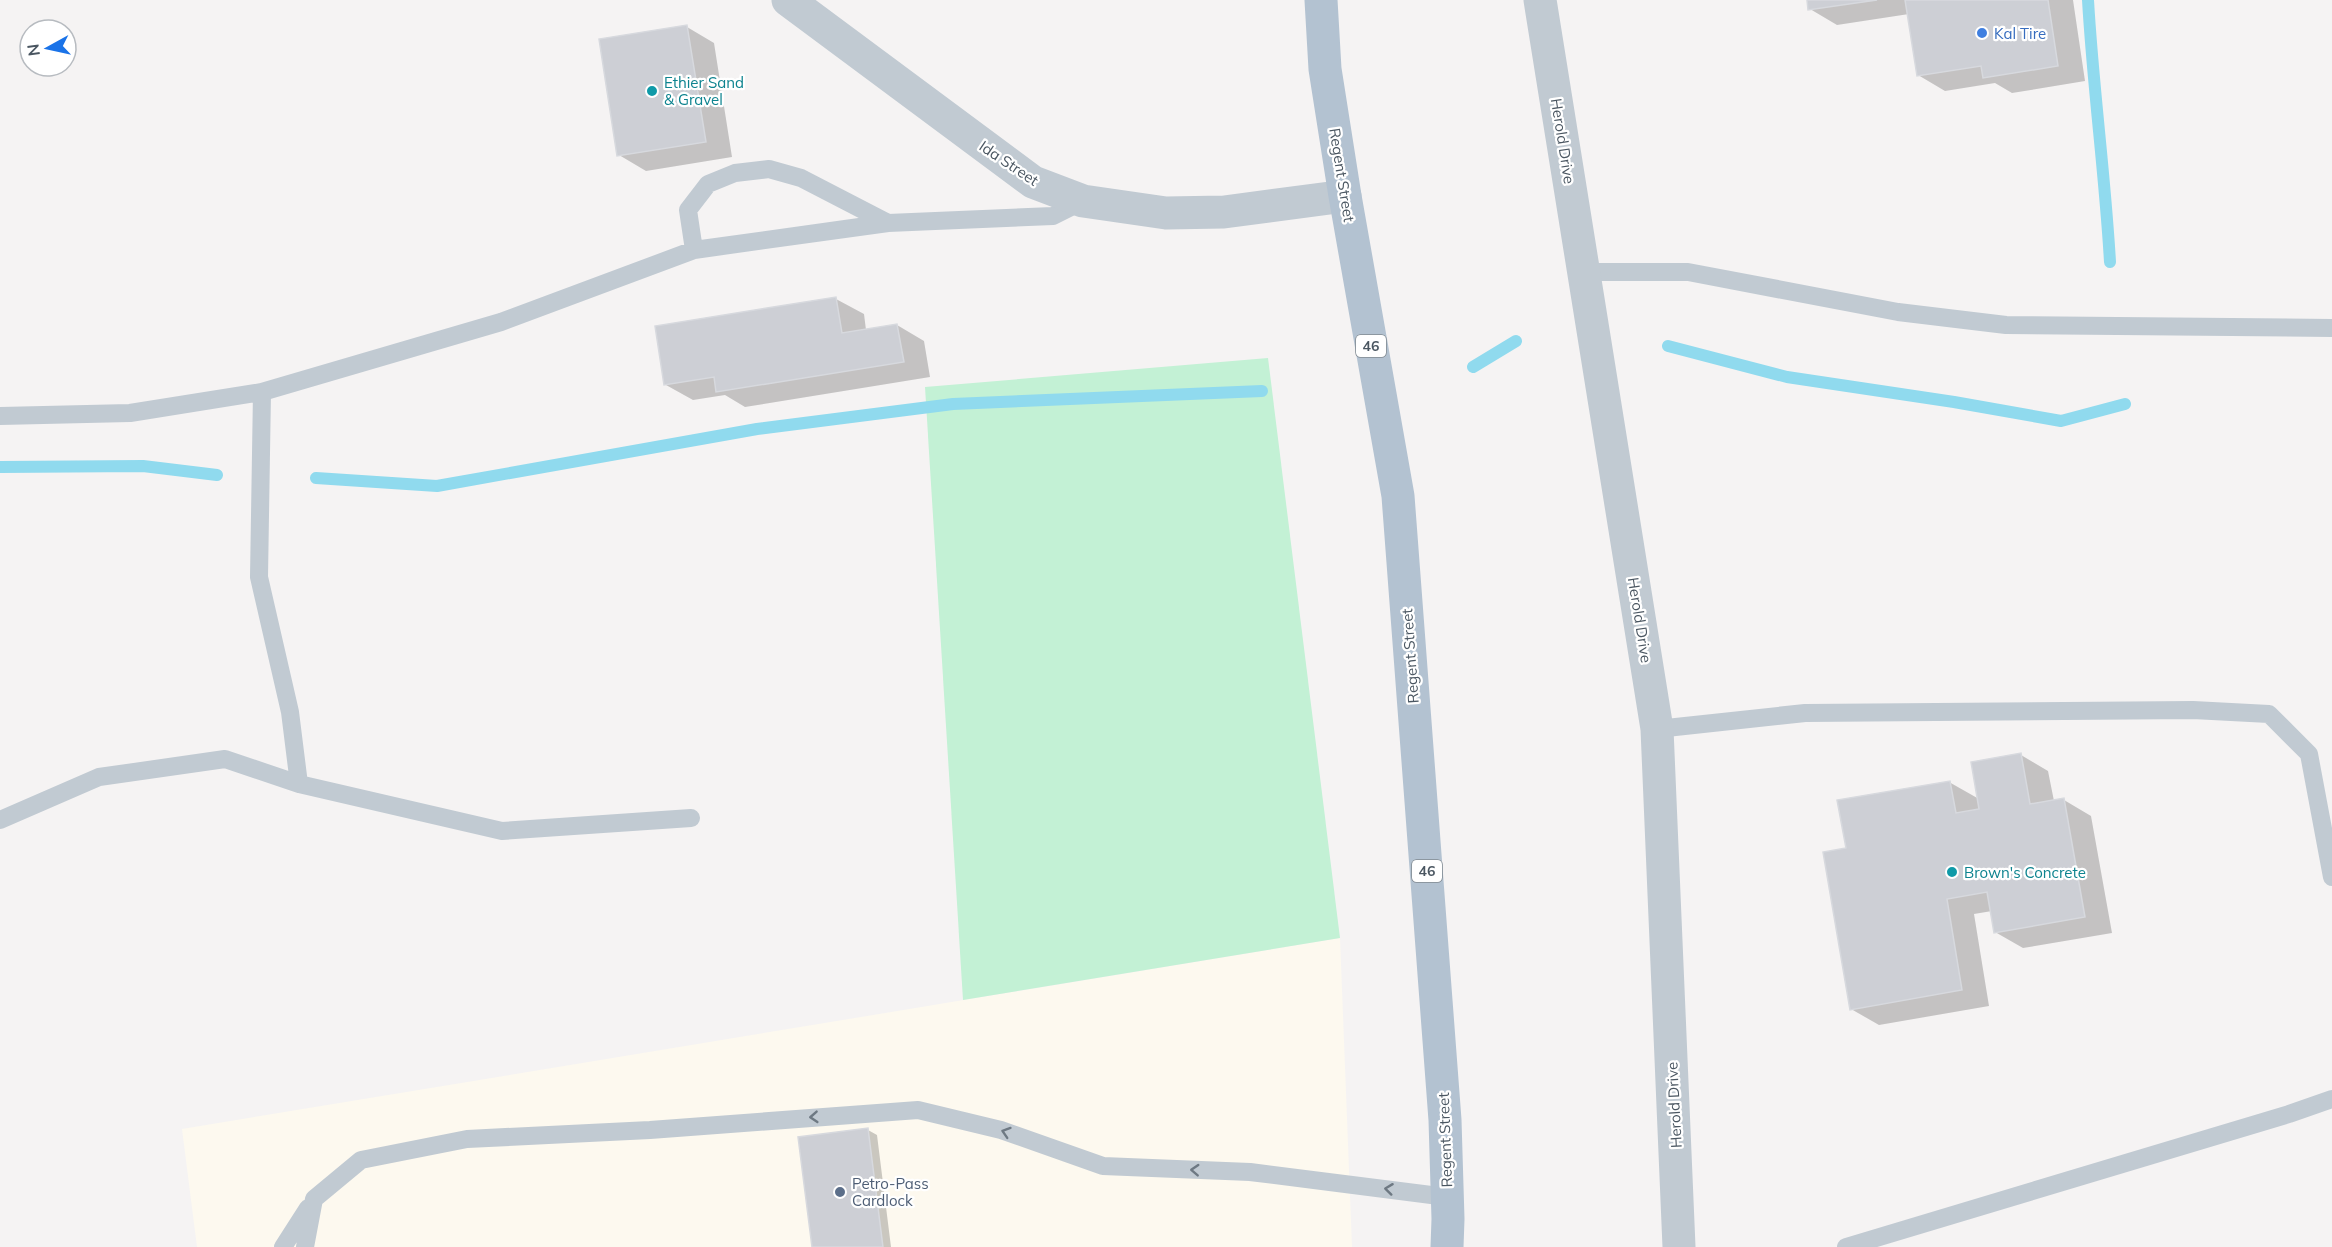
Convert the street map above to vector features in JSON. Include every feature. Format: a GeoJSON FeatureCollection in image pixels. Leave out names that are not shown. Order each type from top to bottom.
{"type":"FeatureCollection","features":[{"type":"Feature","properties":{"kind":"main road","name":"Regent Street"},"geometry":{"type":"LineString","coordinates":[[1301,0],[1325,69]]}},
{"type":"Feature","properties":{"kind":"main road","name":"Regent Street"},"geometry":{"type":"LineString","coordinates":[[1321,0],[1325,69],[1398,496],[1445,1119],[1447,1247]]}},
{"type":"Feature","properties":{"kind":"street","name":"Ida Street"},"geometry":{"type":"LineString","coordinates":[[788,0],[1033,182],[1083,201],[1166,213],[1224,212],[1345,196]]}},
{"type":"Feature","properties":{"kind":"street","name":"Herold Drive"},"geometry":{"type":"LineString","coordinates":[[1540,0],[1657,729],[1679,1247]]}},
{"type":"Feature","properties":{"kind":"lane"},"geometry":{"type":"LineString","coordinates":[[694,250],[688,210],[708,184],[735,173],[769,170],[801,178],[888,223]]}},
{"type":"Feature","properties":{"kind":"lane"},"geometry":{"type":"LineString","coordinates":[[0,416],[130,412],[261,392],[501,322],[694,250],[888,223],[1053,216],[1083,201]]}},
{"type":"Feature","properties":{"kind":"lane"},"geometry":{"type":"LineString","coordinates":[[1584,272],[1688,272],[1898,312],[2006,326],[2332,328]]}},
{"type":"Feature","properties":{"kind":"lane"},"geometry":{"type":"LineString","coordinates":[[261,392],[259,577],[290,712],[299,784]]}},
{"type":"Feature","properties":{"kind":"lane"},"geometry":{"type":"LineString","coordinates":[[1657,729],[1805,714],[2193,710],[2268,714],[2309,753],[2332,877]]}},
{"type":"Feature","properties":{"kind":"lane"},"geometry":{"type":"LineString","coordinates":[[0,819],[99,777],[225,759],[299,784],[502,831],[691,818]]}},
{"type":"Feature","properties":{"kind":"lane"},"geometry":{"type":"LineString","coordinates":[[1846,1247],[2289,1114],[2332,1099]]}},
{"type":"Feature","properties":{"kind":"lane"},"geometry":{"type":"LineString","coordinates":[[283,1247],[314,1199],[361,1160],[467,1139],[650,1130],[918,1110],[1001,1130],[1103,1166],[1250,1172],[1448,1197]]}},
{"type":"Feature","properties":{"kind":"lane"},"geometry":{"type":"LineString","coordinates":[[305,1247],[314,1199]]}},
{"type":"Feature","properties":{"kind":"shaded area"},"geometry":{"type":"Polygon","coordinates":[[[1340,938],[1352,1247],[197,1247],[182,1129],[1340,938]]]}},
{"type":"Feature","properties":{"kind":"green space"},"geometry":{"type":"Polygon","coordinates":[[[1268,358],[1340,938],[963,1000],[925,387],[1268,358]]]}},
{"type":"Feature","properties":{"kind":"building"},"geometry":{"type":"Polygon","coordinates":[[[1807,0],[1877,0],[1808,10],[1807,0]]]}},
{"type":"Feature","properties":{"kind":"building","name":"Kal Tire"},"geometry":{"type":"Polygon","coordinates":[[[1905,0],[2048,0],[2058,66],[1983,78],[1981,66],[1917,76],[1905,0]]]}},
{"type":"Feature","properties":{"kind":"building","name":"Ethier Sand & Gravel"},"geometry":{"type":"Polygon","coordinates":[[[687,25],[706,142],[617,156],[599,39],[687,25]]]}},
{"type":"Feature","properties":{"kind":"building"},"geometry":{"type":"Polygon","coordinates":[[[836,297],[842,333],[897,324],[904,362],[716,392],[714,377],[664,385],[655,326],[836,297]]]}},
{"type":"Feature","properties":{"kind":"building","name":"Brown's Concrete"},"geometry":{"type":"Polygon","coordinates":[[[2021,753],[2030,804],[2064,798],[2085,917],[1994,933],[1987,892],[1947,899],[1962,990],[1850,1010],[1823,852],[1846,848],[1837,800],[1950,781],[1956,813],[1979,809],[1971,762],[2021,753]]]}},
{"type":"Feature","properties":{"kind":"building","name":"Petro-Pass Cardlock"},"geometry":{"type":"Polygon","coordinates":[[[868,1128],[883,1247],[812,1247],[798,1137],[868,1128]]]}},
{"type":"Feature","properties":{"kind":"waterway"},"geometry":{"type":"LineString","coordinates":[[2088,0],[2110,262]]}},
{"type":"Feature","properties":{"kind":"waterway"},"geometry":{"type":"LineString","coordinates":[[1473,367],[1516,341]]}},
{"type":"Feature","properties":{"kind":"waterway"},"geometry":{"type":"LineString","coordinates":[[1668,346],[1787,377],[2061,421],[2125,404]]}},
{"type":"Feature","properties":{"kind":"waterway"},"geometry":{"type":"LineString","coordinates":[[316,478],[437,486],[757,429],[953,404],[1262,391]]}},
{"type":"Feature","properties":{"kind":"waterway"},"geometry":{"type":"LineString","coordinates":[[0,467],[143,466],[217,475]]}},
{"type":"Feature","properties":{"kind":"place","name":"Kal Tire"},"geometry":{"type":"Point","coordinates":[1982,33]}},
{"type":"Feature","properties":{"kind":"place","name":"Ethier Sand & Gravel"},"geometry":{"type":"Point","coordinates":[652,91]}},
{"type":"Feature","properties":{"kind":"place","name":"Brown's Concrete"},"geometry":{"type":"Point","coordinates":[1952,872]}},
{"type":"Feature","properties":{"kind":"place","name":"Petro-Pass Cardlock"},"geometry":{"type":"Point","coordinates":[840,1192]}}]}
